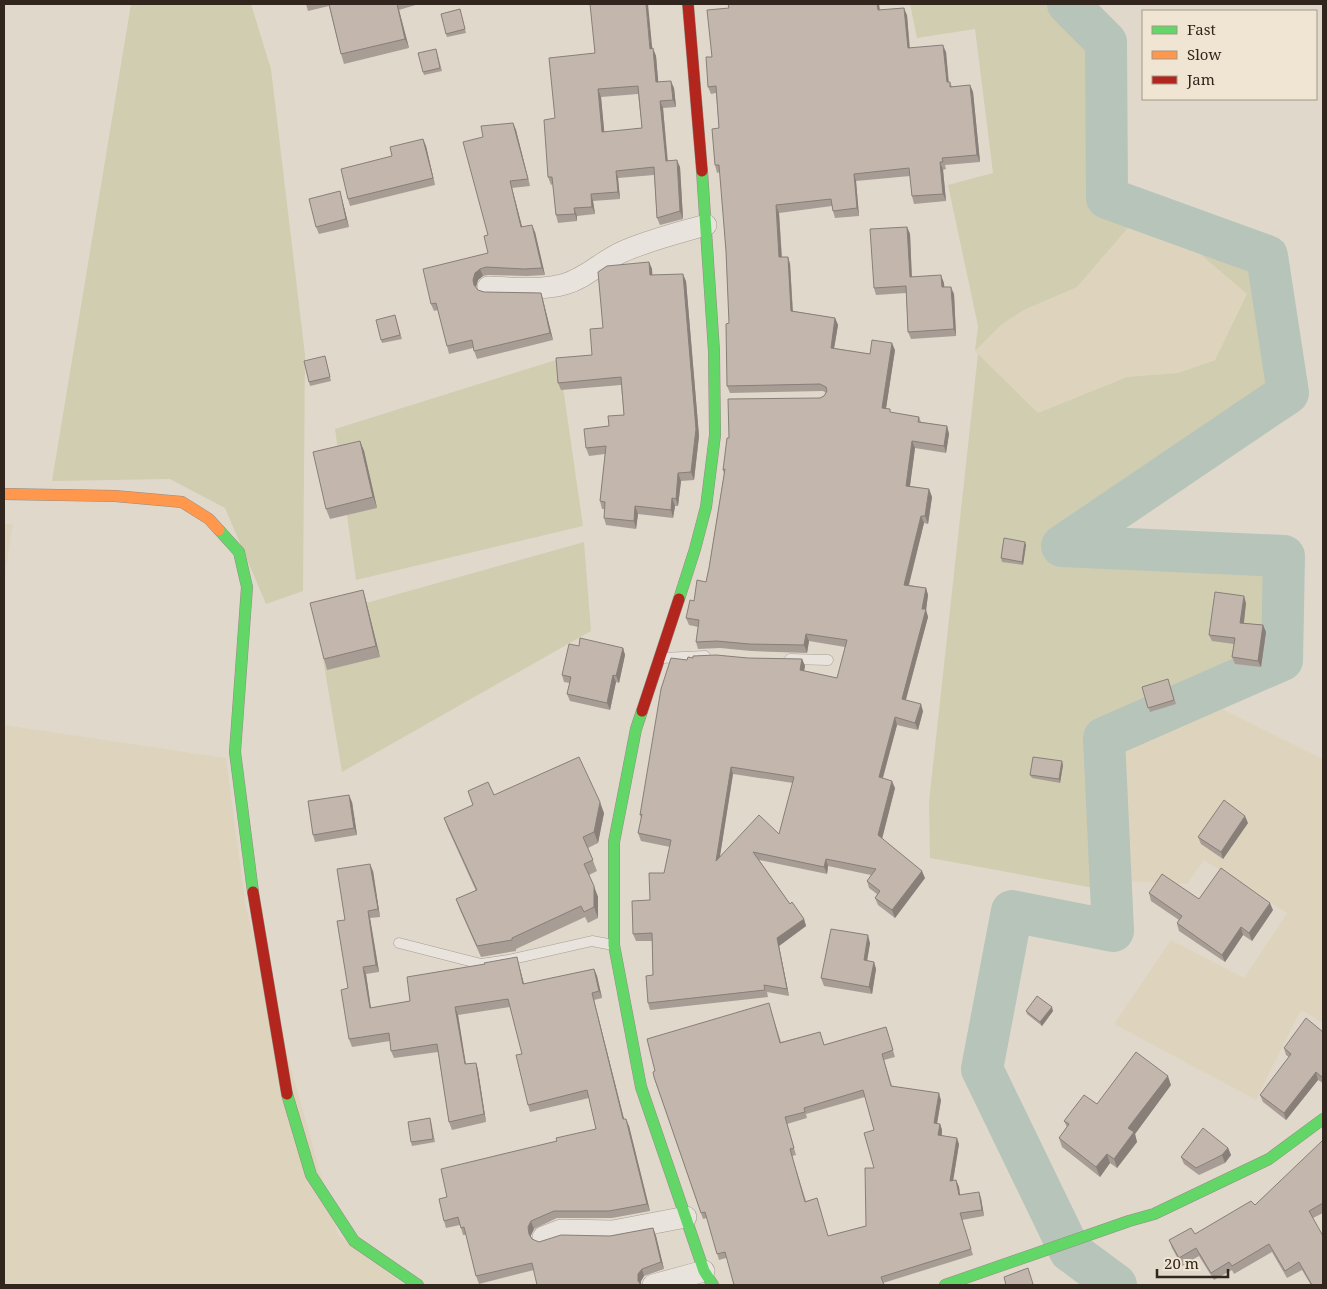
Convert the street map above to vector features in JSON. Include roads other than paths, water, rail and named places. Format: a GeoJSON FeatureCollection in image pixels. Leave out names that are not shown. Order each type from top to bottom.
{"type":"FeatureCollection","features":[{"type":"Feature","properties":{"kind":"street"},"geometry":{"type":"LineString","coordinates":[[653,1285],[708,1278],[641,1087],[614,945],[614,842],[636,729],[695,549],[706,507],[720,400],[714,351],[688,4]]}},
{"type":"Feature","properties":{"kind":"street"},"geometry":{"type":"LineString","coordinates":[[488,287],[550,287],[566,284],[576,280],[619,253],[640,244],[706,225]]}},
{"type":"Feature","properties":{"kind":"street"},"geometry":{"type":"LineString","coordinates":[[4,494],[116,496],[182,502],[209,519],[239,552],[247,587],[235,752],[252,894],[288,1100],[311,1175],[354,1241],[418,1285]]}},
{"type":"Feature","properties":{"kind":"street"},"geometry":{"type":"LineString","coordinates":[[945,1285],[1128,1221],[1154,1214],[1269,1159],[1323,1119]]}},
{"type":"Feature","properties":{"kind":"street"},"geometry":{"type":"LineString","coordinates":[[543,1237],[561,1230],[613,1231],[686,1217]]}},
{"type":"Feature","properties":{"kind":"lane"},"geometry":{"type":"LineString","coordinates":[[659,658],[719,655]]}},
{"type":"Feature","properties":{"kind":"lane"},"geometry":{"type":"LineString","coordinates":[[780,659],[828,660]]}},
{"type":"Feature","properties":{"kind":"lane"},"geometry":{"type":"LineString","coordinates":[[400,943],[481,964],[509,960],[592,941],[614,945]]}},
{"type":"Feature","properties":{"kind":"waterway"},"geometry":{"type":"LineString","coordinates":[[1068,4],[1106,42],[1107,198],[1267,256],[1288,393],[1062,546],[1284,556],[1282,660],[1104,738],[1113,931],[1012,911],[982,1069],[1070,1251],[1116,1285]]}}]}
